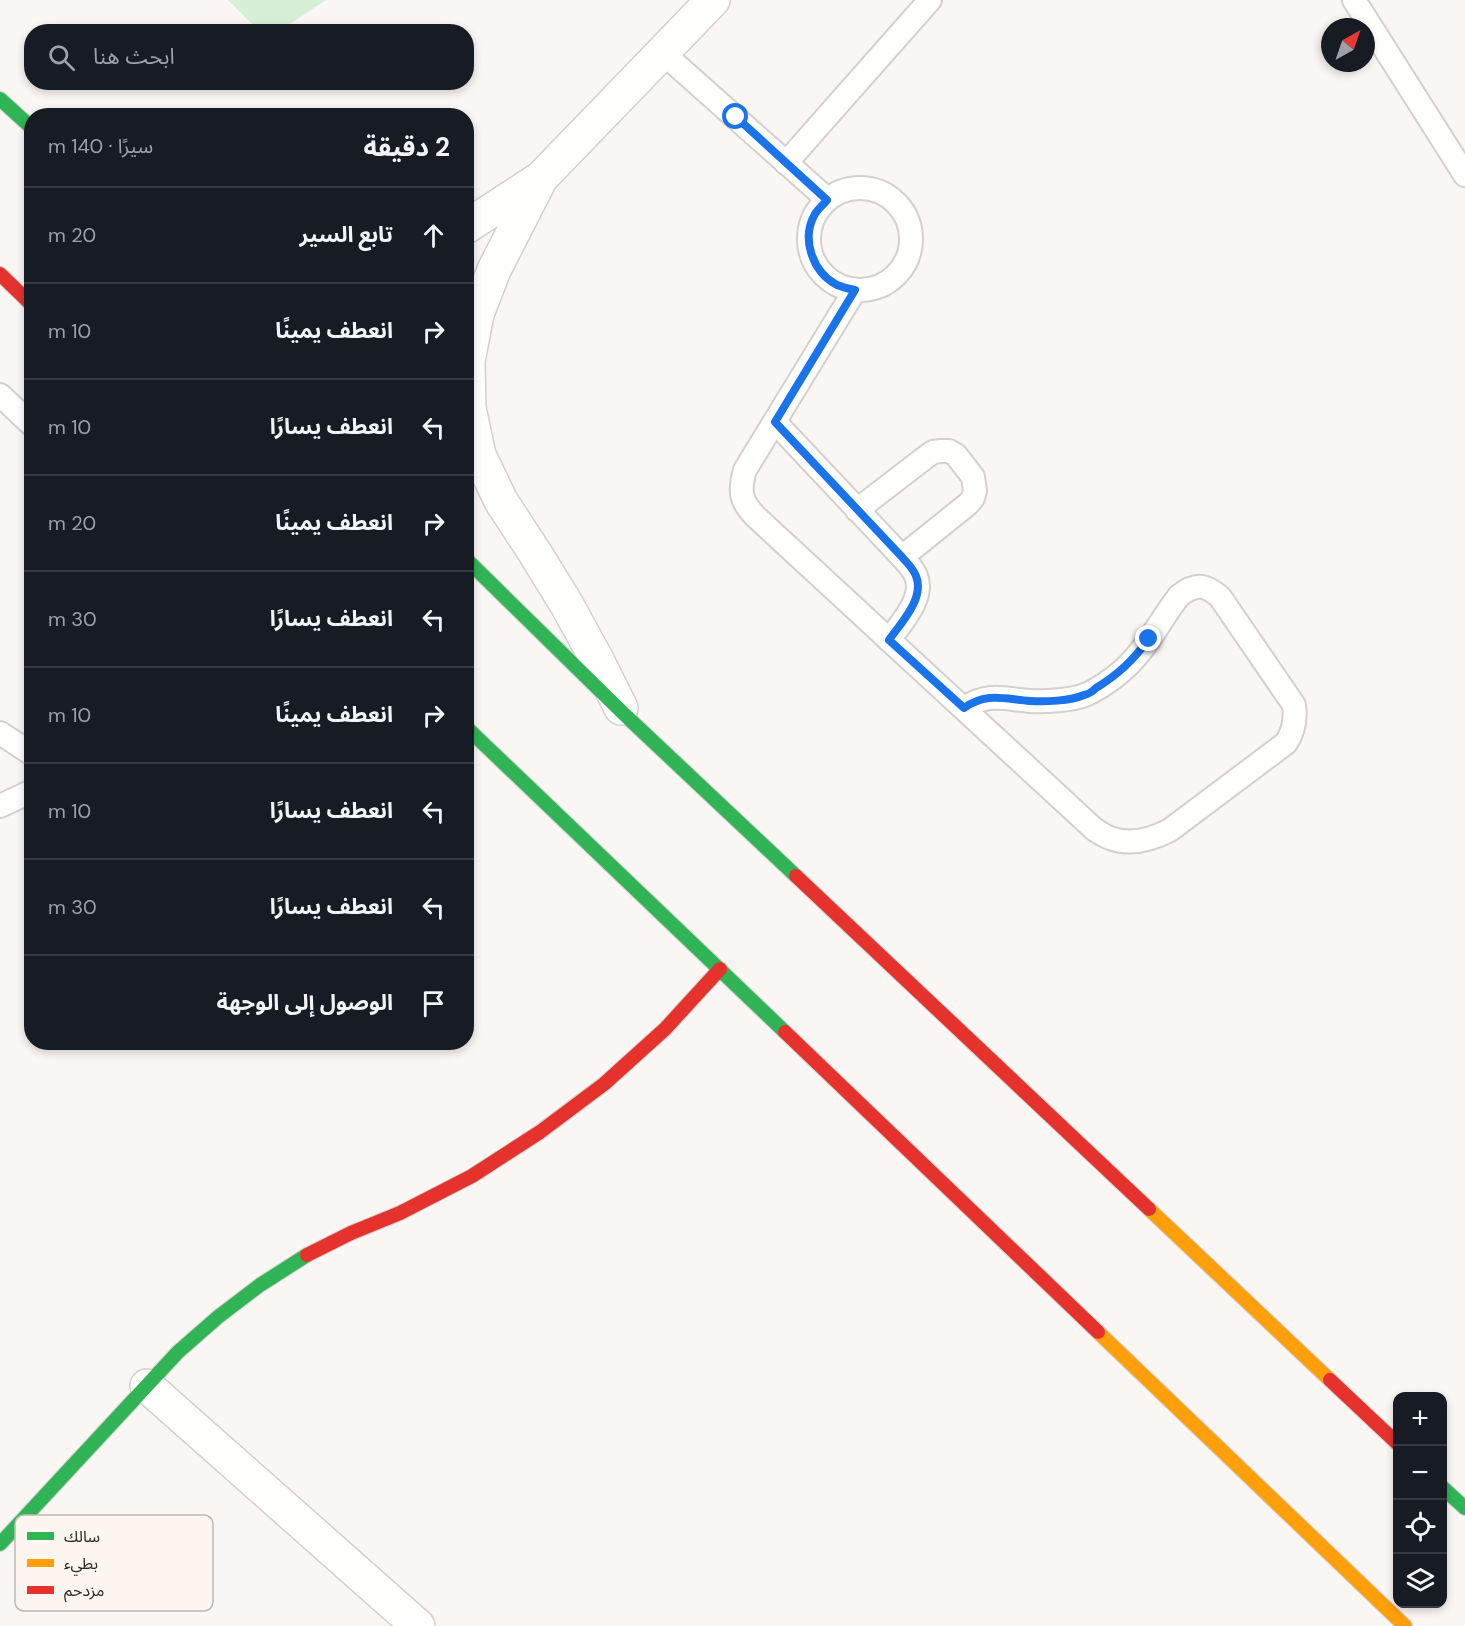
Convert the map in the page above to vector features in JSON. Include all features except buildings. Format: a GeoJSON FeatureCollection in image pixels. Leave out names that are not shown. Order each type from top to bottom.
{"type":"FeatureCollection","features":[{"type":"Feature","properties":{"kind":"street"},"geometry":{"type":"LineString","coordinates":[[474,222],[541,178],[713,0]]}},
{"type":"Feature","properties":{"kind":"street"},"geometry":{"type":"LineString","coordinates":[[0,99],[24,121]]}},
{"type":"Feature","properties":{"kind":"street"},"geometry":{"type":"LineString","coordinates":[[474,330],[477,314],[494,270],[541,178]]}},
{"type":"Feature","properties":{"kind":"street"},"geometry":{"type":"LineString","coordinates":[[0,274],[24,297]]}},
{"type":"Feature","properties":{"kind":"street"},"geometry":{"type":"LineString","coordinates":[[474,432],[479,455],[501,501],[567,605],[625,715]]}},
{"type":"Feature","properties":{"kind":"street"},"geometry":{"type":"LineString","coordinates":[[474,568],[625,715],[1393,1439]]}},
{"type":"Feature","properties":{"kind":"street"},"geometry":{"type":"LineString","coordinates":[[474,735],[1405,1626]]}},
{"type":"Feature","properties":{"kind":"street"},"geometry":{"type":"LineString","coordinates":[[27,1515],[178,1352],[218,1317],[260,1285],[314,1252],[351,1233],[400,1213],[472,1176],[540,1132],[604,1084],[656,1037],[720,969]]}},
{"type":"Feature","properties":{"kind":"street"},"geometry":{"type":"LineString","coordinates":[[147,1386],[418,1626]]}},
{"type":"Feature","properties":{"kind":"street"},"geometry":{"type":"LineString","coordinates":[[1447,1491],[1465,1508]]}},
{"type":"Feature","properties":{"kind":"street"},"geometry":{"type":"LineString","coordinates":[[0,1544],[15,1528]]}},
{"type":"Feature","properties":{"kind":"lane"},"geometry":{"type":"LineString","coordinates":[[786,163],[930,0]]}},
{"type":"Feature","properties":{"kind":"lane"},"geometry":{"type":"LineString","coordinates":[[1354,0],[1465,175]]}},
{"type":"Feature","properties":{"kind":"lane"},"geometry":{"type":"LineString","coordinates":[[663,53],[827,200]]}},
{"type":"Feature","properties":{"kind":"lane"},"geometry":{"type":"LineString","coordinates":[[865,188],[884,194],[900,206],[909,224],[911,244],[906,263],[893,279],[875,288],[855,290],[836,285],[820,272],[811,254],[809,234],[815,215],[827,200],[845,190],[865,188]]}},
{"type":"Feature","properties":{"kind":"lane"},"geometry":{"type":"LineString","coordinates":[[855,290],[746,470],[741,483],[741,496],[747,508],[1094,829],[1110,838],[1128,842],[1143,841],[1170,830],[1286,743],[1291,735],[1295,716],[1293,705],[1220,597],[1210,589],[1200,586],[1188,588],[1179,596],[1133,660],[1113,678],[1085,695],[1058,700],[1033,701],[988,697],[964,708]]}},
{"type":"Feature","properties":{"kind":"lane"},"geometry":{"type":"LineString","coordinates":[[0,395],[24,418]]}},
{"type":"Feature","properties":{"kind":"lane"},"geometry":{"type":"LineString","coordinates":[[775,422],[916,574],[918,593],[914,603],[889,640]]}},
{"type":"Feature","properties":{"kind":"lane"},"geometry":{"type":"LineString","coordinates":[[857,510],[933,452],[949,451],[956,455],[973,477],[975,484],[973,498],[902,557]]}},
{"type":"Feature","properties":{"kind":"lane"},"geometry":{"type":"LineString","coordinates":[[0,734],[24,749]]}},
{"type":"Feature","properties":{"kind":"lane"},"geometry":{"type":"LineString","coordinates":[[0,806],[24,795]]}},
{"type":"Feature","properties":{"kind":"green space"},"geometry":{"type":"Polygon","coordinates":[[[228,0],[326,0],[290,24],[252,24],[228,0]]]}},
{"type":"Feature","properties":{"kind":"traffic: fast"},"geometry":{"type":"LineString","coordinates":[[0,99],[24,121]]}},
{"type":"Feature","properties":{"kind":"traffic: fast"},"geometry":{"type":"LineString","coordinates":[[474,567],[625,715],[796,876]]}},
{"type":"Feature","properties":{"kind":"traffic: fast"},"geometry":{"type":"LineString","coordinates":[[474,735],[785,1032]]}},
{"type":"Feature","properties":{"kind":"traffic: fast"},"geometry":{"type":"LineString","coordinates":[[27,1515],[178,1352],[260,1285],[307,1255]]}},
{"type":"Feature","properties":{"kind":"traffic: fast"},"geometry":{"type":"LineString","coordinates":[[1447,1492],[1465,1508]]}},
{"type":"Feature","properties":{"kind":"traffic: fast"},"geometry":{"type":"LineString","coordinates":[[0,1544],[15,1528]]}},
{"type":"Feature","properties":{"kind":"traffic: slow"},"geometry":{"type":"LineString","coordinates":[[1149,1209],[1330,1380]]}},
{"type":"Feature","properties":{"kind":"traffic: slow"},"geometry":{"type":"LineString","coordinates":[[1098,1332],[1405,1626]]}},
{"type":"Feature","properties":{"kind":"traffic: jam"},"geometry":{"type":"LineString","coordinates":[[0,274],[24,297]]}},
{"type":"Feature","properties":{"kind":"traffic: jam"},"geometry":{"type":"LineString","coordinates":[[796,876],[1149,1209]]}},
{"type":"Feature","properties":{"kind":"traffic: jam"},"geometry":{"type":"LineString","coordinates":[[307,1255],[351,1233],[400,1213],[472,1176],[540,1132],[604,1084],[665,1029],[720,969]]}},
{"type":"Feature","properties":{"kind":"traffic: jam"},"geometry":{"type":"LineString","coordinates":[[785,1032],[1098,1332]]}},
{"type":"Feature","properties":{"kind":"traffic: jam"},"geometry":{"type":"LineString","coordinates":[[1330,1380],[1393,1439]]}},
{"type":"Feature","properties":{"kind":"route"},"geometry":{"type":"LineString","coordinates":[[736,117],[827,200],[815,215],[809,234],[811,254],[820,272],[836,285],[855,290],[775,422],[916,574],[918,593],[914,603],[889,640],[964,708],[988,697],[1033,701],[1058,700],[1085,695],[1113,678],[1133,660],[1149,639]]}}]}
